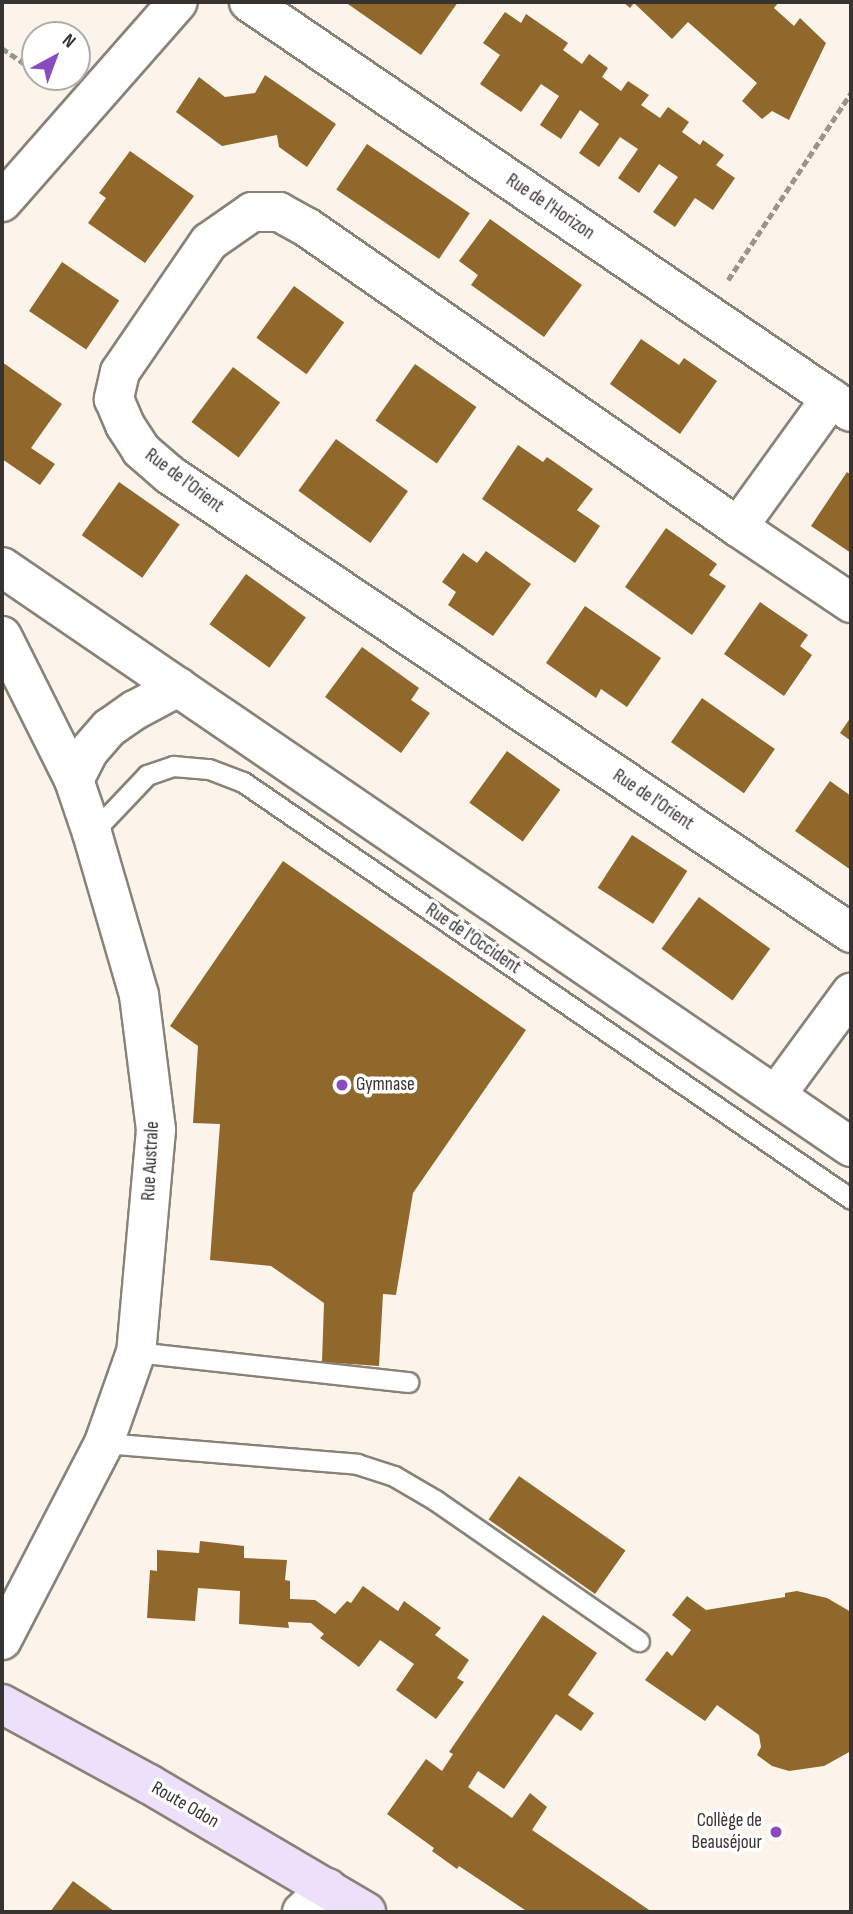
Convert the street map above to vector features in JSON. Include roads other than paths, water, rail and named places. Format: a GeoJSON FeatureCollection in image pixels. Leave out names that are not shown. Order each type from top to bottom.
{"type":"FeatureCollection","features":[{"type":"Feature","properties":{"kind":"street"},"geometry":{"type":"LineString","coordinates":[[2,202],[178,2]]}},
{"type":"Feature","properties":{"kind":"street","name":"Rue de l'Horizon"},"geometry":{"type":"LineString","coordinates":[[249,2],[841,405]]}},
{"type":"Feature","properties":{"kind":"street","name":"Rue de l'Orient"},"geometry":{"type":"LineString","coordinates":[[851,603],[308,228],[279,212],[253,212],[209,242],[120,372],[114,399],[125,425],[141,450],[170,475],[851,933]]}},
{"type":"Feature","properties":{"kind":"street"},"geometry":{"type":"LineString","coordinates":[[738,527],[841,405]]}},
{"type":"Feature","properties":{"kind":"street"},"geometry":{"type":"LineString","coordinates":[[2,567],[851,1147]]}},
{"type":"Feature","properties":{"kind":"street","name":"Rue Australe"},"geometry":{"type":"LineString","coordinates":[[2,636],[74,780],[92,833],[139,995],[156,1130],[136,1352],[104,1443],[2,1640]]}},
{"type":"Feature","properties":{"kind":"street"},"geometry":{"type":"LineString","coordinates":[[74,780],[88,751],[108,728],[178,687]]}},
{"type":"Feature","properties":{"kind":"street"},"geometry":{"type":"LineString","coordinates":[[776,1095],[851,993]]}},
{"type":"Feature","properties":{"kind":"street","name":"Route Odon"},"geometry":{"type":"LineString","coordinates":[[2,1704],[149,1784],[315,1900],[366,1912]]}},
{"type":"Feature","properties":{"kind":"lane","name":"Rue de l'Occident"},"geometry":{"type":"LineString","coordinates":[[92,833],[147,775],[173,766],[209,769],[243,782],[851,1199]]}},
{"type":"Feature","properties":{"kind":"lane"},"geometry":{"type":"LineString","coordinates":[[136,1352],[408,1382]]}},
{"type":"Feature","properties":{"kind":"lane"},"geometry":{"type":"LineString","coordinates":[[104,1443],[357,1464],[394,1476],[435,1500],[639,1641]]}},
{"type":"Feature","properties":{"kind":"place","name":"Gymnase"},"geometry":{"type":"Point","coordinates":[342,1085]}},
{"type":"Feature","properties":{"kind":"place","name":"Collège de Beauséjour"},"geometry":{"type":"Point","coordinates":[776,1832]}}]}
